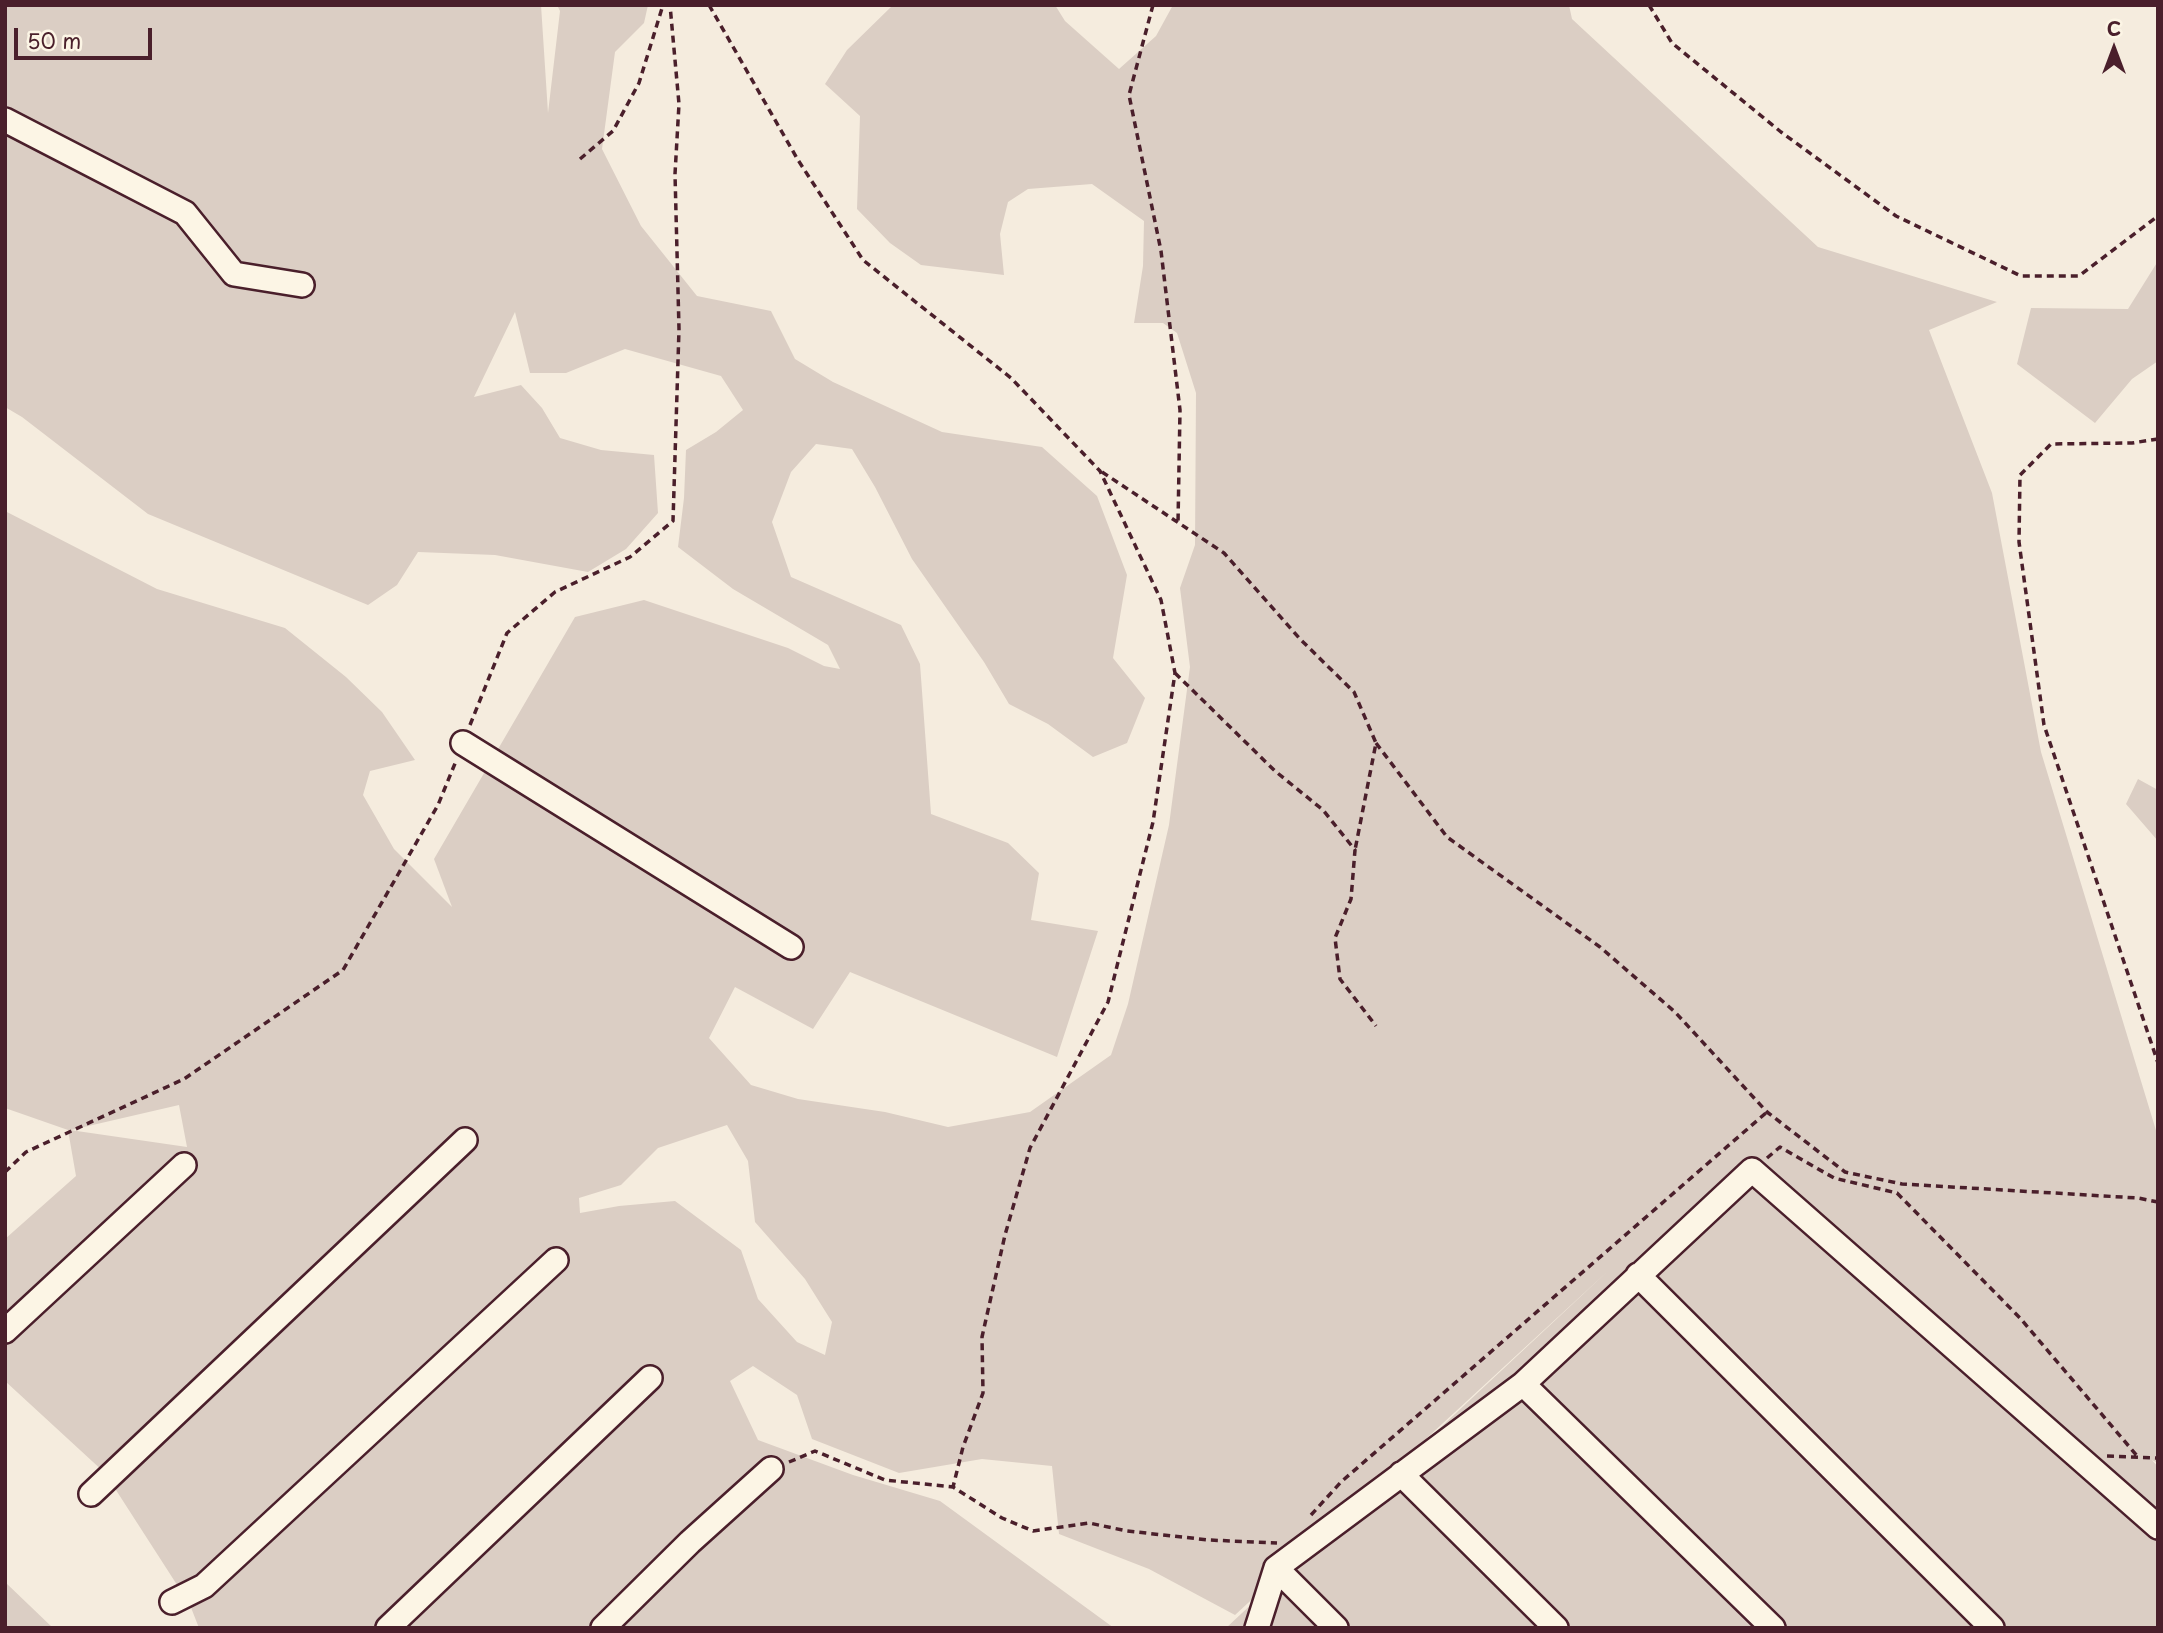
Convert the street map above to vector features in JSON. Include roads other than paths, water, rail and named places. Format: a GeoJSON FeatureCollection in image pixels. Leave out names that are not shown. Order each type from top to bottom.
{"type":"FeatureCollection","features":[{"type":"Feature","properties":{"kind":"lane"},"geometry":{"type":"LineString","coordinates":[[5,120],[185,213],[234,274],[302,285]]}},
{"type":"Feature","properties":{"kind":"lane"},"geometry":{"type":"LineString","coordinates":[[463,743],[792,947]]}},
{"type":"Feature","properties":{"kind":"lane"},"geometry":{"type":"LineString","coordinates":[[91,1494],[465,1140]]}},
{"type":"Feature","properties":{"kind":"lane"},"geometry":{"type":"LineString","coordinates":[[5,1331],[184,1165]]}},
{"type":"Feature","properties":{"kind":"lane"},"geometry":{"type":"LineString","coordinates":[[1257,1628],[1276,1568],[1523,1384],[1752,1170],[2158,1527]]}},
{"type":"Feature","properties":{"kind":"lane"},"geometry":{"type":"LineString","coordinates":[[172,1602],[204,1586],[556,1260]]}},
{"type":"Feature","properties":{"kind":"lane"},"geometry":{"type":"LineString","coordinates":[[1638,1275],[1992,1628]]}},
{"type":"Feature","properties":{"kind":"lane"},"geometry":{"type":"LineString","coordinates":[[388,1628],[650,1378]]}},
{"type":"Feature","properties":{"kind":"lane"},"geometry":{"type":"LineString","coordinates":[[1523,1384],[1773,1628]]}},
{"type":"Feature","properties":{"kind":"lane"},"geometry":{"type":"LineString","coordinates":[[603,1628],[690,1542],[771,1469]]}},
{"type":"Feature","properties":{"kind":"lane"},"geometry":{"type":"LineString","coordinates":[[1401,1475],[1556,1628]]}},
{"type":"Feature","properties":{"kind":"lane"},"geometry":{"type":"LineString","coordinates":[[1276,1568],[1336,1628]]}}]}
